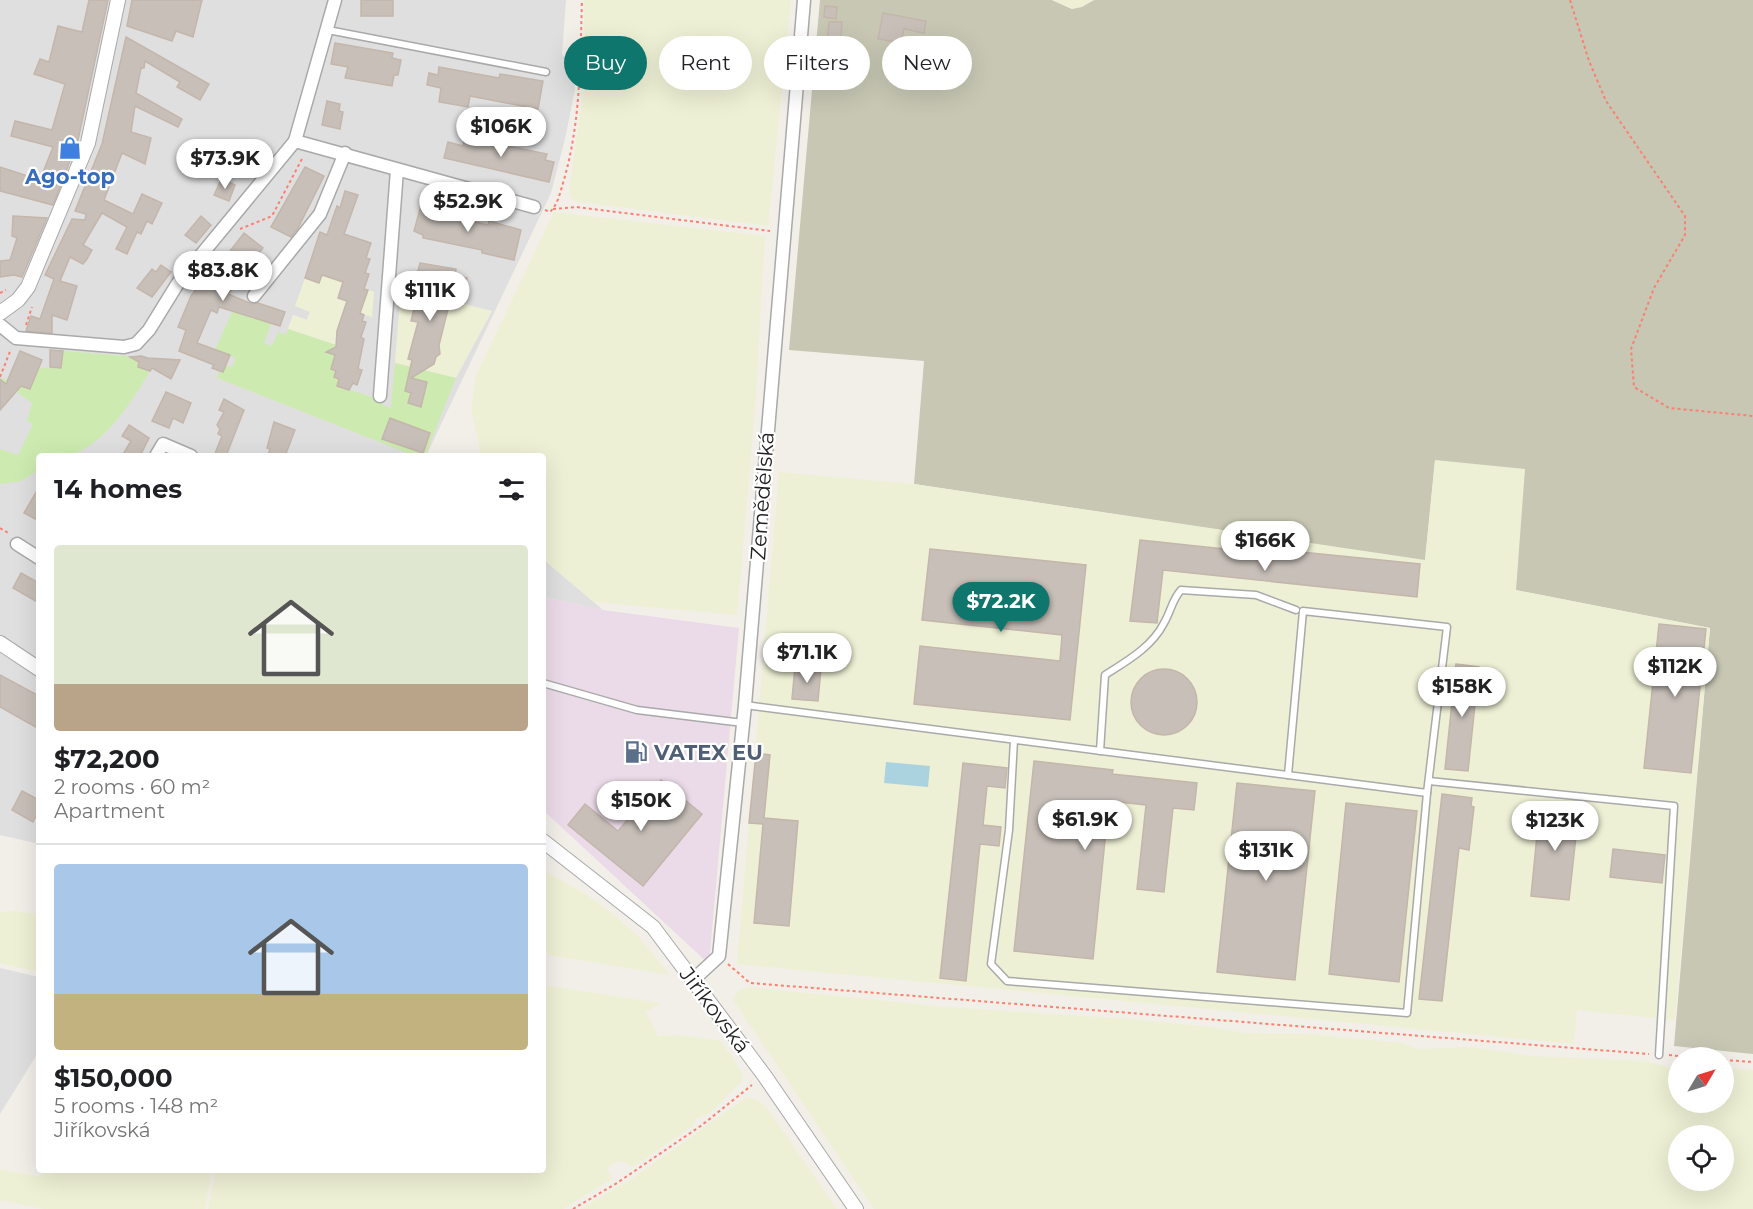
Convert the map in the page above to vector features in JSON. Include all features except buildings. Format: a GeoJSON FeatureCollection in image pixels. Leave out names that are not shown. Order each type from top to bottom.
{"type":"FeatureCollection","features":[{"type":"Feature","properties":{"kind":"street"},"geometry":{"type":"LineString","coordinates":[[0,313],[18,300],[33,276],[88,143],[118,0]]}},
{"type":"Feature","properties":{"kind":"street"},"geometry":{"type":"LineString","coordinates":[[0,325],[16,338],[124,347],[136,344],[149,330],[178,283],[297,141],[328,30],[334,0]]}},
{"type":"Feature","properties":{"kind":"street","name":"Zemědělská"},"geometry":{"type":"LineString","coordinates":[[719,956],[745,705],[804,0]]}},
{"type":"Feature","properties":{"kind":"street"},"geometry":{"type":"LineString","coordinates":[[297,141],[534,207]]}},
{"type":"Feature","properties":{"kind":"street"},"geometry":{"type":"LineString","coordinates":[[254,296],[320,214],[345,153]]}},
{"type":"Feature","properties":{"kind":"street"},"geometry":{"type":"LineString","coordinates":[[380,396],[397,170]]}},
{"type":"Feature","properties":{"kind":"street"},"geometry":{"type":"LineString","coordinates":[[158,453],[163,444],[184,453]]}},
{"type":"Feature","properties":{"kind":"street"},"geometry":{"type":"LineString","coordinates":[[17,544],[36,556]]}},
{"type":"Feature","properties":{"kind":"street"},"geometry":{"type":"LineString","coordinates":[[0,643],[36,667]]}},
{"type":"Feature","properties":{"kind":"street","name":"Jiříkovská"},"geometry":{"type":"LineString","coordinates":[[546,843],[569,858],[653,927],[764,1075],[856,1209]]}},
{"type":"Feature","properties":{"kind":"street"},"geometry":{"type":"LineString","coordinates":[[693,980],[719,956]]}},
{"type":"Feature","properties":{"kind":"lane"},"geometry":{"type":"LineString","coordinates":[[328,30],[546,72]]}},
{"type":"Feature","properties":{"kind":"lane"},"geometry":{"type":"LineString","coordinates":[[1100,751],[1105,675],[1143,649],[1164,624],[1173,598],[1181,590],[1256,595],[1296,610]]}},
{"type":"Feature","properties":{"kind":"lane"},"geometry":{"type":"LineString","coordinates":[[1014,740],[1009,830],[992,964],[1007,981],[1407,1013],[1427,793],[1447,627],[1303,611],[1288,775]]}},
{"type":"Feature","properties":{"kind":"lane"},"geometry":{"type":"LineString","coordinates":[[546,684],[637,710],[743,723]]}},
{"type":"Feature","properties":{"kind":"lane"},"geometry":{"type":"LineString","coordinates":[[745,705],[1427,793]]}},
{"type":"Feature","properties":{"kind":"lane"},"geometry":{"type":"LineString","coordinates":[[1429,781],[1674,806],[1659,1054]]}},
{"type":"Feature","properties":{"kind":"path"},"geometry":{"type":"LineString","coordinates":[[553,209],[569,164],[574,136],[580,91],[582,0]]}},
{"type":"Feature","properties":{"kind":"path"},"geometry":{"type":"LineString","coordinates":[[1570,0],[1589,61],[1606,101],[1685,216],[1685,235],[1654,288],[1631,349],[1634,387],[1669,408],[1753,416]]}},
{"type":"Feature","properties":{"kind":"path"},"geometry":{"type":"LineString","coordinates":[[235,231],[272,216],[303,156],[297,141]]}},
{"type":"Feature","properties":{"kind":"path"},"geometry":{"type":"LineString","coordinates":[[534,207],[550,212],[553,209],[576,207],[783,233]]}},
{"type":"Feature","properties":{"kind":"path"},"geometry":{"type":"LineString","coordinates":[[0,377],[16,338]]}},
{"type":"Feature","properties":{"kind":"path"},"geometry":{"type":"LineString","coordinates":[[719,956],[750,983],[1668,1055]]}},
{"type":"Feature","properties":{"kind":"path"},"geometry":{"type":"LineString","coordinates":[[1734,1061],[1753,1062]]}},
{"type":"Feature","properties":{"kind":"path"},"geometry":{"type":"LineString","coordinates":[[573,1209],[617,1183],[702,1125],[764,1075]]}},
{"type":"Feature","properties":{"kind":"shaded area"},"geometry":{"type":"Polygon","coordinates":[[[0,0],[566,0],[562,54],[564,56],[564,90],[575,90],[551,193],[427,453],[36,453],[36,843],[0,835],[0,0]],[[322,275],[307,320],[293,315],[288,329],[362,306],[338,298],[343,282],[322,275]]]}},
{"type":"Feature","properties":{"kind":"shaded area"},"geometry":{"type":"Polygon","coordinates":[[[584,0],[791,0],[787,36],[764,36],[764,90],[782,90],[768,226],[572,201],[569,191],[583,90],[647,90],[647,36],[584,36],[584,0]]]}},
{"type":"Feature","properties":{"kind":"shaded area"},"geometry":{"type":"Polygon","coordinates":[[[820,0],[1052,0],[1072,9],[1094,0],[1753,0],[1753,1054],[1734,1052],[1734,1047],[1674,1046],[1710,628],[1515,590],[1517,562],[1435,461],[1425,561],[914,484],[924,361],[789,350],[812,90],[870,90],[870,36],[817,36],[820,0]]]}},
{"type":"Feature","properties":{"kind":"shaded area"},"geometry":{"type":"Polygon","coordinates":[[[1052,0],[1094,0],[1082,7],[1072,9],[1052,0]]]}},
{"type":"Feature","properties":{"kind":"shaded area"},"geometry":{"type":"Polygon","coordinates":[[[554,212],[765,236],[755,410],[737,615],[594,602],[546,562],[546,453],[481,453],[471,410],[476,375],[554,212]]]}},
{"type":"Feature","properties":{"kind":"shaded area"},"geometry":{"type":"Polygon","coordinates":[[[322,275],[343,282],[338,298],[362,306],[368,290],[374,292],[372,317],[345,308],[336,345],[288,329],[293,315],[307,320],[310,312],[295,306],[305,278],[319,283],[322,275]]]}},
{"type":"Feature","properties":{"kind":"shaded area"},"geometry":{"type":"Polygon","coordinates":[[[401,288],[492,311],[456,378],[395,363],[401,288]]]}},
{"type":"Feature","properties":{"kind":"shaded area"},"geometry":{"type":"Polygon","coordinates":[[[1435,460],[1525,469],[1516,590],[1710,628],[1675,1020],[1577,1010],[1574,1044],[737,964],[779,472],[914,484],[1425,560],[1435,460]]]}},
{"type":"Feature","properties":{"kind":"shaded area"},"geometry":{"type":"Polygon","coordinates":[[[546,562],[603,610],[546,598],[546,562]]]}},
{"type":"Feature","properties":{"kind":"shaded area"},"geometry":{"type":"Polygon","coordinates":[[[546,598],[603,610],[739,628],[709,964],[546,813],[546,598]]]}},
{"type":"Feature","properties":{"kind":"shaded area"},"geometry":{"type":"Polygon","coordinates":[[[546,872],[587,895],[614,915],[637,935],[670,975],[546,954],[546,872]]]}},
{"type":"Feature","properties":{"kind":"shaded area"},"geometry":{"type":"Polygon","coordinates":[[[0,912],[36,914],[36,971],[0,963],[0,912]]]}},
{"type":"Feature","properties":{"kind":"shaded area"},"geometry":{"type":"Polygon","coordinates":[[[0,968],[36,976],[36,1056],[0,1114],[0,968]]]}},
{"type":"Feature","properties":{"kind":"shaded area"},"geometry":{"type":"Polygon","coordinates":[[[546,985],[660,1003],[646,1012],[658,1036],[681,1035],[721,1041],[741,1071],[743,1080],[711,1112],[696,1119],[693,1126],[633,1167],[621,1161],[614,1163],[607,1169],[612,1179],[563,1209],[208,1209],[215,1173],[546,1173],[546,985]]]}},
{"type":"Feature","properties":{"kind":"shaded area"},"geometry":{"type":"Polygon","coordinates":[[[748,987],[946,1007],[1130,1019],[1211,1027],[1245,1033],[1309,1034],[1402,1043],[1419,1049],[1470,1047],[1533,1056],[1646,1061],[1668,1067],[1668,1113],[1734,1113],[1734,1069],[1753,1070],[1753,1209],[874,1209],[733,1000],[738,991],[748,987]]]}},
{"type":"Feature","properties":{"kind":"shaded area"},"geometry":{"type":"Polygon","coordinates":[[[747,1097],[759,1101],[768,1109],[837,1209],[580,1209],[633,1178],[747,1097]]]}},
{"type":"Feature","properties":{"kind":"shaded area"},"geometry":{"type":"Polygon","coordinates":[[[0,1169],[40,1177],[41,1173],[211,1173],[205,1209],[43,1209],[0,1200],[0,1169]]]}},
{"type":"Feature","properties":{"kind":"green space"},"geometry":{"type":"Polygon","coordinates":[[[232,312],[271,323],[264,343],[272,346],[278,332],[286,335],[288,329],[336,345],[337,355],[331,369],[336,371],[339,379],[337,386],[382,400],[383,405],[391,408],[395,363],[456,378],[426,453],[407,453],[217,378],[219,370],[223,372],[226,365],[232,367],[236,358],[215,350],[232,312]]]}},
{"type":"Feature","properties":{"kind":"green space"},"geometry":{"type":"Polygon","coordinates":[[[63,351],[140,357],[138,367],[150,371],[126,409],[93,443],[75,453],[36,453],[36,472],[21,481],[0,484],[0,449],[18,455],[33,424],[27,421],[32,403],[1,380],[3,378],[30,389],[39,368],[61,368],[63,351]]]}},
{"type":"Feature","properties":{"kind":"water"},"geometry":{"type":"Polygon","coordinates":[[[886,762],[930,766],[928,787],[884,783],[886,762]]]}},
{"type":"Feature","properties":{"kind":"place","name":"Ago-top"},"geometry":{"type":"Point","coordinates":[70,148]}},
{"type":"Feature","properties":{"kind":"place","name":"VATEX EU"},"geometry":{"type":"Point","coordinates":[636,752]}}]}
